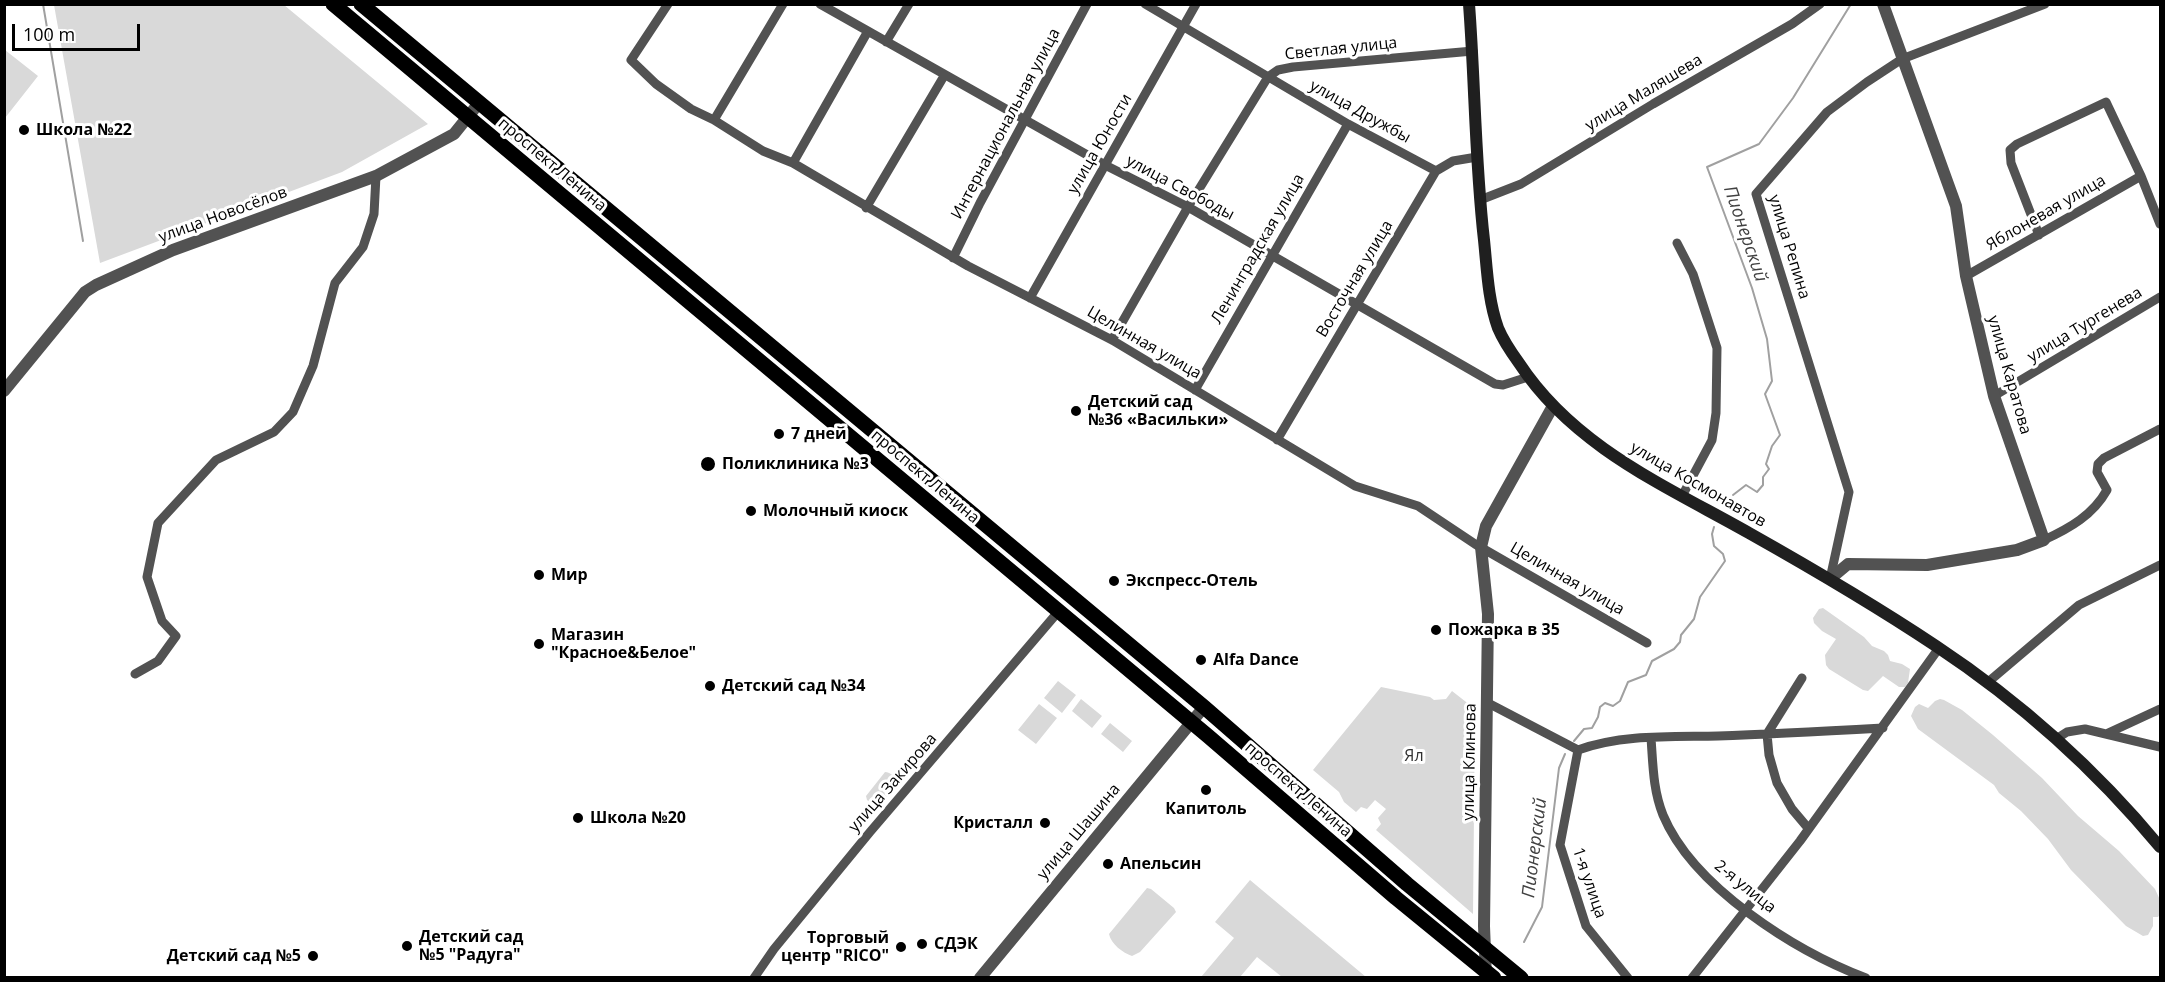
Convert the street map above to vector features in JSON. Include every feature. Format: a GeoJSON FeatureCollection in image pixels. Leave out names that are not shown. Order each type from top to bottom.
{"type":"FeatureCollection","features":[{"type":"Feature","properties":{"kind":"main road","name":"проспект Ленина"},"geometry":{"type":"LineString","coordinates":[[333,4],[1191,722],[1488,975]]}},
{"type":"Feature","properties":{"kind":"main road","name":"проспект Ленина"},"geometry":{"type":"LineString","coordinates":[[361,4],[1204,707],[1407,884],[1521,978]]}},
{"type":"Feature","properties":{"kind":"main road","name":"улица Космонавтов"},"geometry":{"type":"LineString","coordinates":[[1469,4],[1480,200],[1490,295],[1498,327],[1528,377],[1553,406],[1597,445],[1651,479],[1830,579],[1939,648],[1987,683],[2056,739],[2100,781],[2160,847]]}},
{"type":"Feature","properties":{"kind":"main road"},"geometry":{"type":"LineString","coordinates":[[909,487],[921,471]]}},
{"type":"Feature","properties":{"kind":"street","name":"Целинная улица"},"geometry":{"type":"LineString","coordinates":[[668,4],[631,60],[656,84],[691,109],[714,120],[763,152],[793,163],[953,258],[1112,340],[1355,486],[1418,506],[1481,547],[1647,643]]}},
{"type":"Feature","properties":{"kind":"street"},"geometry":{"type":"LineString","coordinates":[[714,120],[783,4]]}},
{"type":"Feature","properties":{"kind":"street","name":"улица Свободы"},"geometry":{"type":"LineString","coordinates":[[820,4],[1105,165],[1188,207],[1495,384],[1503,385],[1528,377]]}},
{"type":"Feature","properties":{"kind":"street"},"geometry":{"type":"LineString","coordinates":[[886,42],[909,4]]}},
{"type":"Feature","properties":{"kind":"street","name":"Интернациональная улица"},"geometry":{"type":"LineString","coordinates":[[953,258],[1087,4]]}},
{"type":"Feature","properties":{"kind":"street","name":"улица Дружбы"},"geometry":{"type":"LineString","coordinates":[[1145,4],[1348,124],[1436,171]]}},
{"type":"Feature","properties":{"kind":"street","name":"улица Юности"},"geometry":{"type":"LineString","coordinates":[[1030,298],[1196,4]]}},
{"type":"Feature","properties":{"kind":"street","name":"улица Маляшева"},"geometry":{"type":"LineString","coordinates":[[1480,200],[1521,184],[1792,24],[1820,4]]}},
{"type":"Feature","properties":{"kind":"street","name":"улица Каратова"},"geometry":{"type":"LineString","coordinates":[[1883,4],[1956,206],[1966,276],[1994,396],[2044,540]]}},
{"type":"Feature","properties":{"kind":"street","name":"улица Репина"},"geometry":{"type":"LineString","coordinates":[[1830,579],[1850,492],[1756,194],[1827,112],[1902,59],[2045,4]]}},
{"type":"Feature","properties":{"kind":"street"},"geometry":{"type":"LineString","coordinates":[[793,163],[868,31]]}},
{"type":"Feature","properties":{"kind":"street","name":"Светлая улица"},"geometry":{"type":"LineString","coordinates":[[1112,340],[1188,207],[1268,77],[1278,70],[1293,67],[1473,51]]}},
{"type":"Feature","properties":{"kind":"street"},"geometry":{"type":"LineString","coordinates":[[866,208],[944,76]]}},
{"type":"Feature","properties":{"kind":"street"},"geometry":{"type":"LineString","coordinates":[[2039,235],[2011,163],[2010,150],[2017,144],[2106,102],[2141,176],[2160,224]]}},
{"type":"Feature","properties":{"kind":"street","name":"улица Новосёлов"},"geometry":{"type":"LineString","coordinates":[[4,391],[85,292],[96,285],[173,250],[376,177],[454,134],[480,103]]}},
{"type":"Feature","properties":{"kind":"street","name":"Ленинградская улица"},"geometry":{"type":"LineString","coordinates":[[1195,390],[1348,124]]}},
{"type":"Feature","properties":{"kind":"street"},"geometry":{"type":"LineString","coordinates":[[1436,171],[1453,161],[1477,157]]}},
{"type":"Feature","properties":{"kind":"street","name":"Восточная улица"},"geometry":{"type":"LineString","coordinates":[[1277,440],[1436,171]]}},
{"type":"Feature","properties":{"kind":"street","name":"Яблоневая улица"},"geometry":{"type":"LineString","coordinates":[[1966,276],[2141,176]]}},
{"type":"Feature","properties":{"kind":"street"},"geometry":{"type":"LineString","coordinates":[[135,674],[158,661],[176,636],[162,621],[147,576],[158,523],[216,460],[274,432],[293,412],[313,366],[335,283],[363,247],[374,214],[376,177]]}},
{"type":"Feature","properties":{"kind":"street"},"geometry":{"type":"LineString","coordinates":[[1677,243],[1693,274],[1717,348],[1716,413],[1712,440],[1682,496]]}},
{"type":"Feature","properties":{"kind":"street","name":"улица Тургенева"},"geometry":{"type":"LineString","coordinates":[[1994,396],[2160,297]]}},
{"type":"Feature","properties":{"kind":"street"},"geometry":{"type":"LineString","coordinates":[[1481,547],[1486,526],[1553,406]]}},
{"type":"Feature","properties":{"kind":"street"},"geometry":{"type":"LineString","coordinates":[[1830,579],[1848,564],[1927,565],[2017,550],[2044,540],[2066,530],[2100,504],[2107,490],[2097,472],[2098,464],[2104,458],[2160,429]]}},
{"type":"Feature","properties":{"kind":"street","name":"улица Клинова"},"geometry":{"type":"LineString","coordinates":[[1481,547],[1488,614],[1484,948],[1488,975]]}},
{"type":"Feature","properties":{"kind":"street"},"geometry":{"type":"LineString","coordinates":[[1987,683],[2079,604],[2160,565]]}},
{"type":"Feature","properties":{"kind":"street","name":"улица Закирова"},"geometry":{"type":"LineString","coordinates":[[754,978],[774,949],[870,832],[1058,612]]}},
{"type":"Feature","properties":{"kind":"street"},"geometry":{"type":"LineString","coordinates":[[1692,978],[1746,911],[1883,728],[1939,648]]}},
{"type":"Feature","properties":{"kind":"street"},"geometry":{"type":"LineString","coordinates":[[1802,678],[1767,734],[1769,755],[1777,783],[1792,809],[1808,828]]}},
{"type":"Feature","properties":{"kind":"street"},"geometry":{"type":"LineString","coordinates":[[1488,703],[1578,750],[1597,743],[1651,738],[1883,728]]}},
{"type":"Feature","properties":{"kind":"street","name":"улица Шашина"},"geometry":{"type":"LineString","coordinates":[[980,978],[1204,707]]}},
{"type":"Feature","properties":{"kind":"street"},"geometry":{"type":"LineString","coordinates":[[2106,734],[2160,709]]}},
{"type":"Feature","properties":{"kind":"street"},"geometry":{"type":"LineString","coordinates":[[2056,739],[2067,732],[2085,729],[2160,747]]}},
{"type":"Feature","properties":{"kind":"street","name":"2-я улица"},"geometry":{"type":"LineString","coordinates":[[1651,738],[1654,787],[1664,816],[1698,868],[1746,911],[1793,942],[1866,978]]}},
{"type":"Feature","properties":{"kind":"street","name":"1-я улица"},"geometry":{"type":"LineString","coordinates":[[1578,750],[1560,845],[1586,926],[1628,978]]}},
{"type":"Feature","properties":{"kind":"green space"},"geometry":{"type":"Polygon","coordinates":[[[54,5],[284,5],[428,124],[342,172],[100,263],[54,5]]]}},
{"type":"Feature","properties":{"kind":"green space"},"geometry":{"type":"Polygon","coordinates":[[[5,50],[38,76],[5,118],[5,50]]]}},
{"type":"Feature","properties":{"kind":"green space"},"geometry":{"type":"Polygon","coordinates":[[[1823,608],[1864,637],[1872,646],[1884,651],[1890,661],[1910,669],[1908,683],[1905,687],[1899,687],[1883,676],[1868,691],[1863,690],[1829,669],[1825,655],[1836,639],[1822,631],[1814,623],[1813,618],[1819,609],[1823,608]]]}},
{"type":"Feature","properties":{"kind":"green space"},"geometry":{"type":"Polygon","coordinates":[[[1058,681],[1076,695],[1062,713],[1044,698],[1058,681]]]}},
{"type":"Feature","properties":{"kind":"green space","name":"Ял"},"geometry":{"type":"Polygon","coordinates":[[[1381,687],[1430,697],[1434,700],[1446,699],[1452,691],[1475,709],[1473,914],[1376,830],[1381,824],[1378,818],[1386,809],[1375,800],[1367,809],[1361,807],[1356,812],[1344,802],[1339,792],[1313,770],[1381,687]]]}},
{"type":"Feature","properties":{"kind":"green space"},"geometry":{"type":"Polygon","coordinates":[[[1081,699],[1102,716],[1092,728],[1072,711],[1081,699]]]}},
{"type":"Feature","properties":{"kind":"green space"},"geometry":{"type":"Polygon","coordinates":[[[1940,699],[1962,710],[2042,778],[2078,816],[2119,851],[2155,889],[2160,900],[2160,914],[2158,917],[2153,917],[2153,926],[2148,935],[2143,936],[2126,926],[2071,870],[2048,839],[2021,811],[1999,793],[1994,785],[1918,729],[1911,716],[1915,707],[1919,704],[1928,708],[1940,699]]]}},
{"type":"Feature","properties":{"kind":"green space"},"geometry":{"type":"Polygon","coordinates":[[[1039,704],[1057,718],[1036,744],[1018,730],[1039,704]]]}},
{"type":"Feature","properties":{"kind":"green space"},"geometry":{"type":"Polygon","coordinates":[[[1110,723],[1132,741],[1123,752],[1101,734],[1110,723]]]}},
{"type":"Feature","properties":{"kind":"green space"},"geometry":{"type":"Polygon","coordinates":[[[885,772],[897,779],[898,783],[880,806],[876,807],[867,800],[866,796],[885,772]]]}},
{"type":"Feature","properties":{"kind":"green space"},"geometry":{"type":"Polygon","coordinates":[[[1250,880],[1366,977],[1282,977],[1257,957],[1240,977],[1201,977],[1234,938],[1215,922],[1250,880]]]}},
{"type":"Feature","properties":{"kind":"green space"},"geometry":{"type":"Polygon","coordinates":[[[1147,888],[1174,908],[1176,912],[1140,952],[1132,956],[1118,948],[1109,934],[1147,888]]]}},
{"type":"Feature","properties":{"kind":"waterway"},"geometry":{"type":"LineString","coordinates":[[43,4],[83,241]]}},
{"type":"Feature","properties":{"kind":"waterway","name":"Пионерский"},"geometry":{"type":"LineString","coordinates":[[1733,495],[1746,485],[1757,492],[1763,485],[1763,477],[1769,469],[1766,464],[1772,446],[1780,435],[1765,394],[1772,381],[1767,339],[1752,288],[1707,167],[1759,144],[1793,98],[1851,4]]}},
{"type":"Feature","properties":{"kind":"waterway","name":"Пионерский"},"geometry":{"type":"LineString","coordinates":[[1574,741],[1584,729],[1592,728],[1600,707],[1605,703],[1613,706],[1620,701],[1628,682],[1646,675],[1652,661],[1674,649],[1680,642],[1681,635],[1694,619],[1700,597],[1725,561],[1723,554],[1714,546],[1712,534],[1714,527]]}},
{"type":"Feature","properties":{"kind":"waterway","name":"Пионерский"},"geometry":{"type":"LineString","coordinates":[[1524,942],[1542,907],[1559,768],[1565,754]]}},
{"type":"Feature","properties":{"kind":"place","name":"Школа №22"},"geometry":{"type":"Point","coordinates":[24,130]}},
{"type":"Feature","properties":{"kind":"place","name":"Детский сад №36 «Васильки»"},"geometry":{"type":"Point","coordinates":[1076,411]}},
{"type":"Feature","properties":{"kind":"place","name":"7 дней"},"geometry":{"type":"Point","coordinates":[779,434]}},
{"type":"Feature","properties":{"kind":"place","name":"Поликлиника №3"},"geometry":{"type":"Point","coordinates":[708,464]}},
{"type":"Feature","properties":{"kind":"place","name":"Молочный киоск"},"geometry":{"type":"Point","coordinates":[751,511]}},
{"type":"Feature","properties":{"kind":"place","name":"Мир"},"geometry":{"type":"Point","coordinates":[539,575]}},
{"type":"Feature","properties":{"kind":"place","name":"Экспресс-Отель"},"geometry":{"type":"Point","coordinates":[1114,581]}},
{"type":"Feature","properties":{"kind":"place","name":"Пожарка в 35"},"geometry":{"type":"Point","coordinates":[1436,630]}},
{"type":"Feature","properties":{"kind":"place","name":"Магазин \"Красное&Белое\""},"geometry":{"type":"Point","coordinates":[539,644]}},
{"type":"Feature","properties":{"kind":"place","name":"Alfa Dance"},"geometry":{"type":"Point","coordinates":[1201,660]}},
{"type":"Feature","properties":{"kind":"place","name":"Детский сад №34"},"geometry":{"type":"Point","coordinates":[710,686]}},
{"type":"Feature","properties":{"kind":"place","name":"Капитоль"},"geometry":{"type":"Point","coordinates":[1206,790]}},
{"type":"Feature","properties":{"kind":"place","name":"Школа №20"},"geometry":{"type":"Point","coordinates":[578,818]}},
{"type":"Feature","properties":{"kind":"place","name":"Кристалл"},"geometry":{"type":"Point","coordinates":[1045,823]}},
{"type":"Feature","properties":{"kind":"place","name":"Апельсин"},"geometry":{"type":"Point","coordinates":[1108,864]}},
{"type":"Feature","properties":{"kind":"place","name":"СДЭК"},"geometry":{"type":"Point","coordinates":[922,944]}},
{"type":"Feature","properties":{"kind":"place","name":"Детский сад №5 \"Радуга\""},"geometry":{"type":"Point","coordinates":[407,946]}},
{"type":"Feature","properties":{"kind":"place","name":"Торговый центр \"RICO\""},"geometry":{"type":"Point","coordinates":[901,947]}},
{"type":"Feature","properties":{"kind":"place","name":"Детский сад №5"},"geometry":{"type":"Point","coordinates":[313,956]}}]}
